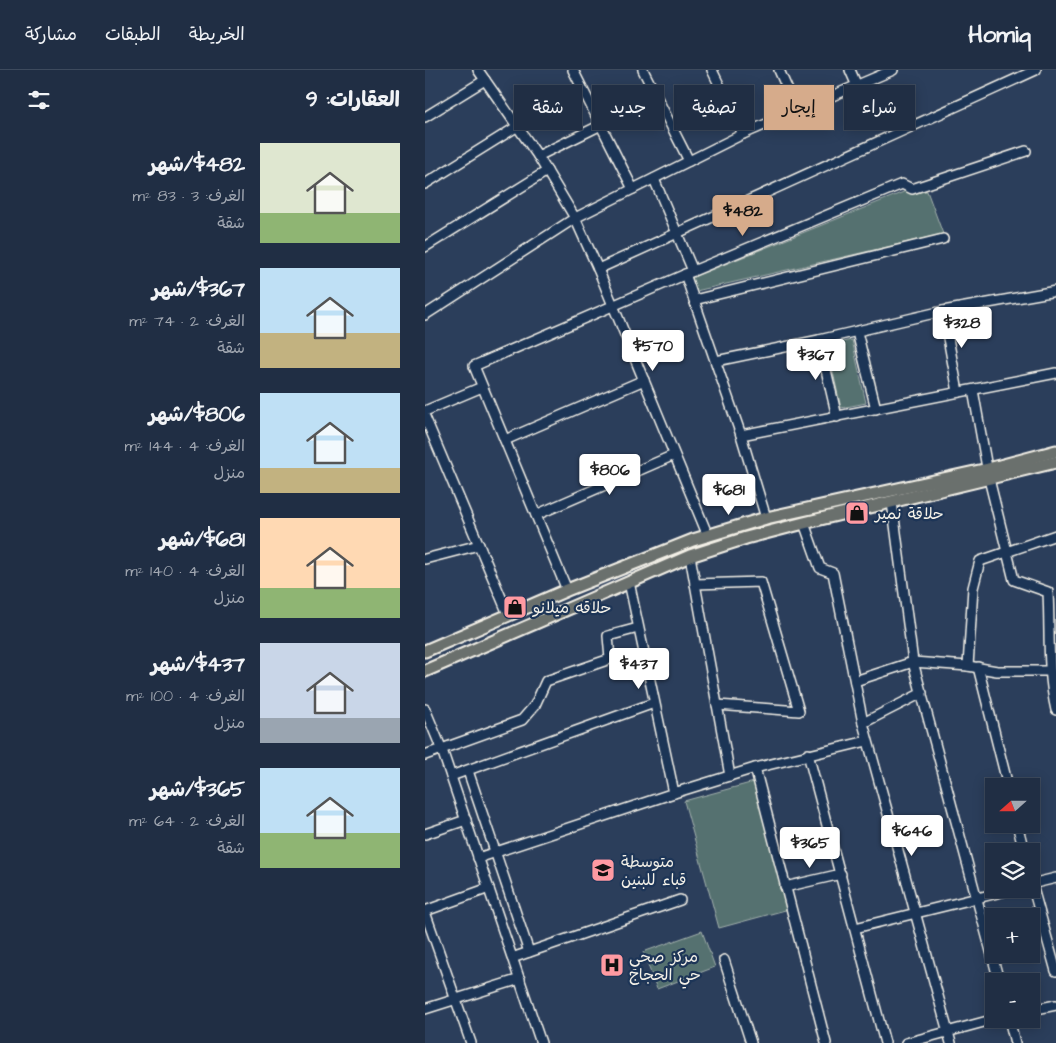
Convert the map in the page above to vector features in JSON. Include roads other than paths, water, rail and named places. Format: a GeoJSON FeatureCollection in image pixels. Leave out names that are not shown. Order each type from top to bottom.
{"type":"FeatureCollection","features":[{"type":"Feature","properties":{"kind":"main road"},"geometry":{"type":"LineString","coordinates":[[425,671],[690,556],[746,538],[892,502],[989,474],[1056,451]]}},
{"type":"Feature","properties":{"kind":"main road"},"geometry":{"type":"LineString","coordinates":[[425,651],[567,590],[708,536],[766,518],[1056,462]]}},
{"type":"Feature","properties":{"kind":"street"},"geometry":{"type":"LineString","coordinates":[[478,70],[514,120]]}},
{"type":"Feature","properties":{"kind":"street"},"geometry":{"type":"LineString","coordinates":[[573,70],[592,107]]}},
{"type":"Feature","properties":{"kind":"street"},"geometry":{"type":"LineString","coordinates":[[643,70],[689,161]]}},
{"type":"Feature","properties":{"kind":"street"},"geometry":{"type":"LineString","coordinates":[[712,70],[743,134]]}},
{"type":"Feature","properties":{"kind":"street"},"geometry":{"type":"LineString","coordinates":[[779,70],[786,85]]}},
{"type":"Feature","properties":{"kind":"street"},"geometry":{"type":"LineString","coordinates":[[850,70],[857,85]]}},
{"type":"Feature","properties":{"kind":"street"},"geometry":{"type":"LineString","coordinates":[[859,85],[893,70]]}},
{"type":"Feature","properties":{"kind":"street"},"geometry":{"type":"LineString","coordinates":[[598,269],[1036,70]]}},
{"type":"Feature","properties":{"kind":"street"},"geometry":{"type":"LineString","coordinates":[[425,117],[485,80]]}},
{"type":"Feature","properties":{"kind":"street"},"geometry":{"type":"LineString","coordinates":[[425,315],[575,218],[764,125]]}},
{"type":"Feature","properties":{"kind":"street"},"geometry":{"type":"LineString","coordinates":[[425,184],[514,128]]}},
{"type":"Feature","properties":{"kind":"street"},"geometry":{"type":"LineString","coordinates":[[538,156],[592,129]]}},
{"type":"Feature","properties":{"kind":"street"},"geometry":{"type":"LineString","coordinates":[[521,130],[575,218],[598,269],[708,536]]}},
{"type":"Feature","properties":{"kind":"street"},"geometry":{"type":"LineString","coordinates":[[604,130],[633,189]]}},
{"type":"Feature","properties":{"kind":"street"},"geometry":{"type":"LineString","coordinates":[[567,590],[473,366],[902,184],[912,189],[1026,151]]}},
{"type":"Feature","properties":{"kind":"street"},"geometry":{"type":"LineString","coordinates":[[425,247],[547,171]]}},
{"type":"Feature","properties":{"kind":"street"},"geometry":{"type":"LineString","coordinates":[[654,179],[678,233],[694,300],[741,436],[766,518]]}},
{"type":"Feature","properties":{"kind":"street"},"geometry":{"type":"LineString","coordinates":[[694,300],[943,239]]}},
{"type":"Feature","properties":{"kind":"street"},"geometry":{"type":"LineString","coordinates":[[716,361],[857,332],[943,311],[1056,290]]}},
{"type":"Feature","properties":{"kind":"street"},"geometry":{"type":"LineString","coordinates":[[943,311],[958,392]]}},
{"type":"Feature","properties":{"kind":"street"},"geometry":{"type":"LineString","coordinates":[[857,332],[875,410]]}},
{"type":"Feature","properties":{"kind":"street"},"geometry":{"type":"LineString","coordinates":[[819,340],[837,417]]}},
{"type":"Feature","properties":{"kind":"street"},"geometry":{"type":"LineString","coordinates":[[741,436],[1056,373]]}},
{"type":"Feature","properties":{"kind":"street"},"geometry":{"type":"LineString","coordinates":[[505,440],[644,380]]}},
{"type":"Feature","properties":{"kind":"street"},"geometry":{"type":"LineString","coordinates":[[425,412],[482,387]]}},
{"type":"Feature","properties":{"kind":"street"},"geometry":{"type":"LineString","coordinates":[[973,390],[989,474],[1014,580],[1048,592],[1053,618],[1050,671],[1056,710]]}},
{"type":"Feature","properties":{"kind":"street"},"geometry":{"type":"LineString","coordinates":[[425,417],[508,614]]}},
{"type":"Feature","properties":{"kind":"street"},"geometry":{"type":"LineString","coordinates":[[536,515],[674,455]]}},
{"type":"Feature","properties":{"kind":"street"},"geometry":{"type":"LineString","coordinates":[[892,502],[913,662],[997,973]]}},
{"type":"Feature","properties":{"kind":"street"},"geometry":{"type":"LineString","coordinates":[[804,523],[820,568],[833,573],[867,741],[951,1043]]}},
{"type":"Feature","properties":{"kind":"street"},"geometry":{"type":"LineString","coordinates":[[968,666],[973,588],[980,561],[1056,535]]}},
{"type":"Feature","properties":{"kind":"street"},"geometry":{"type":"LineString","coordinates":[[425,559],[479,545]]}},
{"type":"Feature","properties":{"kind":"street"},"geometry":{"type":"LineString","coordinates":[[690,556],[730,776]]}},
{"type":"Feature","properties":{"kind":"street"},"geometry":{"type":"LineString","coordinates":[[629,582],[674,793]]}},
{"type":"Feature","properties":{"kind":"street"},"geometry":{"type":"LineString","coordinates":[[695,584],[761,582],[799,711],[717,705]]}},
{"type":"Feature","properties":{"kind":"street"},"geometry":{"type":"LineString","coordinates":[[425,755],[522,720],[535,705],[546,680],[609,659],[608,636],[638,628]]}},
{"type":"Feature","properties":{"kind":"street"},"geometry":{"type":"LineString","coordinates":[[855,681],[913,662],[978,667],[997,671],[1050,671]]}},
{"type":"Feature","properties":{"kind":"street"},"geometry":{"type":"LineString","coordinates":[[978,667],[1006,778]]}},
{"type":"Feature","properties":{"kind":"street"},"geometry":{"type":"LineString","coordinates":[[863,722],[922,693]]}},
{"type":"Feature","properties":{"kind":"street"},"geometry":{"type":"LineString","coordinates":[[451,776],[654,703]]}},
{"type":"Feature","properties":{"kind":"street"},"geometry":{"type":"LineString","coordinates":[[425,709],[442,750],[541,1043]]}},
{"type":"Feature","properties":{"kind":"street"},"geometry":{"type":"LineString","coordinates":[[479,858],[755,768],[867,741]]}},
{"type":"Feature","properties":{"kind":"street"},"geometry":{"type":"LineString","coordinates":[[808,754],[885,1043]]}},
{"type":"Feature","properties":{"kind":"street"},"geometry":{"type":"LineString","coordinates":[[755,768],[826,1043]]}},
{"type":"Feature","properties":{"kind":"street"},"geometry":{"type":"LineString","coordinates":[[468,770],[529,952]]}},
{"type":"Feature","properties":{"kind":"street"},"geometry":{"type":"LineString","coordinates":[[425,834],[466,820]]}},
{"type":"Feature","properties":{"kind":"street"},"geometry":{"type":"LineString","coordinates":[[785,887],[841,874]]}},
{"type":"Feature","properties":{"kind":"street"},"geometry":{"type":"LineString","coordinates":[[1040,881],[1056,878]]}},
{"type":"Feature","properties":{"kind":"street"},"geometry":{"type":"LineString","coordinates":[[471,1043],[425,912],[489,888]]}},
{"type":"Feature","properties":{"kind":"street"},"geometry":{"type":"LineString","coordinates":[[855,928],[985,896]]}},
{"type":"Feature","properties":{"kind":"street"},"geometry":{"type":"LineString","coordinates":[[1035,898],[1056,970]]}},
{"type":"Feature","properties":{"kind":"street"},"geometry":{"type":"LineString","coordinates":[[512,958],[679,900]]}},
{"type":"Feature","properties":{"kind":"street"},"geometry":{"type":"LineString","coordinates":[[724,960],[751,1043]]}},
{"type":"Feature","properties":{"kind":"street"},"geometry":{"type":"LineString","coordinates":[[425,1009],[520,979]]}},
{"type":"Feature","properties":{"kind":"street"},"geometry":{"type":"LineString","coordinates":[[1040,1008],[1056,1004]]}},
{"type":"Feature","properties":{"kind":"street"},"geometry":{"type":"LineString","coordinates":[[906,1043],[985,1021]]}},
{"type":"Feature","properties":{"kind":"street"},"geometry":{"type":"LineString","coordinates":[[1011,1028],[1015,1043]]}},
{"type":"Feature","properties":{"kind":"place","name":"حلاقة نمير"},"geometry":{"type":"Point","coordinates":[857,513]}},
{"type":"Feature","properties":{"kind":"place","name":"حلاقه ميلانو"},"geometry":{"type":"Point","coordinates":[515,607]}},
{"type":"Feature","properties":{"kind":"place","name":"متوسطة قباء للبنين"},"geometry":{"type":"Point","coordinates":[603,870]}},
{"type":"Feature","properties":{"kind":"place","name":"مركز صحي حي الحجاج"},"geometry":{"type":"Point","coordinates":[612,965]}}]}
